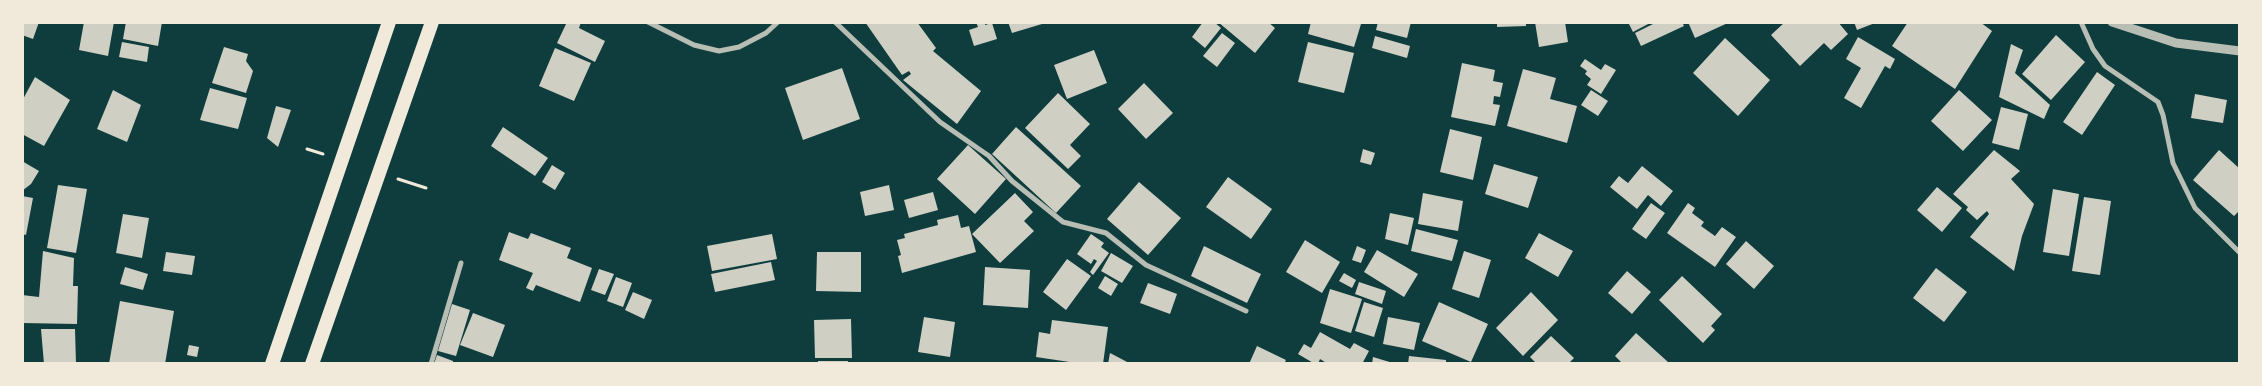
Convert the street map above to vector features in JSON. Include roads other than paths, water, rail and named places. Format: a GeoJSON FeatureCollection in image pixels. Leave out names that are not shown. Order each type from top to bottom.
{"type":"FeatureCollection","features":[{"type":"Feature","properties":{"kind":"highway"},"geometry":{"type":"LineString","coordinates":[[272,364],[389,22]]}},
{"type":"Feature","properties":{"kind":"highway"},"geometry":{"type":"LineString","coordinates":[[312,364],[432,22]]}},
{"type":"Feature","properties":{"kind":"street"},"geometry":{"type":"LineString","coordinates":[[648,22],[694,45],[719,52],[739,47],[766,33],[778,22]]}},
{"type":"Feature","properties":{"kind":"street"},"geometry":{"type":"LineString","coordinates":[[835,22],[940,122],[989,156],[1012,181],[1063,222],[1106,233],[1146,265],[1246,311]]}},
{"type":"Feature","properties":{"kind":"street"},"geometry":{"type":"LineString","coordinates":[[2081,22],[2093,49],[2105,66],[2158,102],[2163,115],[2174,163],[2195,208],[2240,253]]}},
{"type":"Feature","properties":{"kind":"street"},"geometry":{"type":"LineString","coordinates":[[2112,22],[2176,43],[2240,51]]}},
{"type":"Feature","properties":{"kind":"street"},"geometry":{"type":"LineString","coordinates":[[431,364],[461,263]]}}]}
